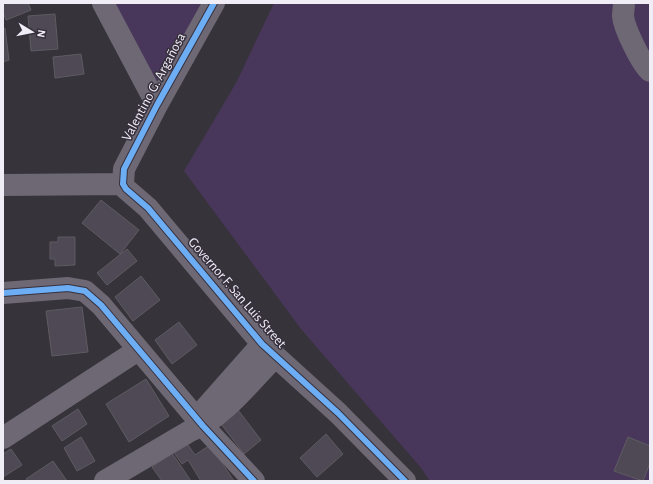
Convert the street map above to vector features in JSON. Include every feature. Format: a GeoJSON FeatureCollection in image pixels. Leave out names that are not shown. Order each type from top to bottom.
{"type":"FeatureCollection","features":[{"type":"Feature","properties":{"kind":"street"},"geometry":{"type":"LineString","coordinates":[[103,3],[157,105]]}},
{"type":"Feature","properties":{"kind":"street","name":"Valentino G. Argañosa"},"geometry":{"type":"LineString","coordinates":[[123,184],[124,169],[157,105],[214,3]]}},
{"type":"Feature","properties":{"kind":"street"},"geometry":{"type":"LineString","coordinates":[[624,3],[623,17],[636,50],[644,65],[650,71]]}},
{"type":"Feature","properties":{"kind":"street"},"geometry":{"type":"LineString","coordinates":[[3,186],[123,184]]}},
{"type":"Feature","properties":{"kind":"street","name":"Governor F. San Luis Street"},"geometry":{"type":"LineString","coordinates":[[123,184],[126,189],[148,208],[268,350],[338,413],[405,481]]}},
{"type":"Feature","properties":{"kind":"street"},"geometry":{"type":"LineString","coordinates":[[3,293],[68,288],[85,291],[101,305],[196,425],[254,481]]}},
{"type":"Feature","properties":{"kind":"street"},"geometry":{"type":"LineString","coordinates":[[3,438],[138,350]]}},
{"type":"Feature","properties":{"kind":"street"},"geometry":{"type":"LineString","coordinates":[[105,481],[227,406],[268,350]]}},
{"type":"Feature","properties":{"kind":"shaded area"},"geometry":{"type":"Polygon","coordinates":[[[107,3],[207,3],[157,86],[107,3]]]}},
{"type":"Feature","properties":{"kind":"shaded area"},"geometry":{"type":"Polygon","coordinates":[[[274,3],[650,3],[650,481],[430,481],[422,469],[301,329],[184,171],[236,83],[274,3]]]}},
{"type":"Feature","properties":{"kind":"building"},"geometry":{"type":"Polygon","coordinates":[[[3,3],[28,3],[31,10],[6,20],[3,12],[3,3]]]}},
{"type":"Feature","properties":{"kind":"building"},"geometry":{"type":"Polygon","coordinates":[[[55,14],[58,49],[31,51],[28,16],[55,14]]]}},
{"type":"Feature","properties":{"kind":"building"},"geometry":{"type":"Polygon","coordinates":[[[5,28],[9,60],[3,62],[3,29],[5,28]]]}},
{"type":"Feature","properties":{"kind":"building"},"geometry":{"type":"Polygon","coordinates":[[[81,54],[84,74],[55,78],[53,57],[81,54]]]}},
{"type":"Feature","properties":{"kind":"building"},"geometry":{"type":"Polygon","coordinates":[[[101,200],[139,230],[120,254],[82,223],[101,200]]]}},
{"type":"Feature","properties":{"kind":"building"},"geometry":{"type":"Polygon","coordinates":[[[58,237],[75,237],[75,265],[55,266],[55,259],[50,259],[50,242],[58,242],[58,237]]]}},
{"type":"Feature","properties":{"kind":"building"},"geometry":{"type":"Polygon","coordinates":[[[127,249],[137,261],[107,285],[97,273],[127,249]]]}},
{"type":"Feature","properties":{"kind":"building"},"geometry":{"type":"Polygon","coordinates":[[[141,276],[160,300],[133,321],[115,297],[141,276]]]}},
{"type":"Feature","properties":{"kind":"building"},"geometry":{"type":"Polygon","coordinates":[[[82,307],[88,352],[52,356],[46,311],[82,307]]]}},
{"type":"Feature","properties":{"kind":"building"},"geometry":{"type":"Polygon","coordinates":[[[179,322],[197,345],[172,364],[155,340],[179,322]]]}},
{"type":"Feature","properties":{"kind":"building"},"geometry":{"type":"Polygon","coordinates":[[[146,379],[169,416],[129,442],[106,404],[146,379]]]}},
{"type":"Feature","properties":{"kind":"building"},"geometry":{"type":"Polygon","coordinates":[[[235,406],[261,440],[244,454],[218,420],[235,406]]]}},
{"type":"Feature","properties":{"kind":"building"},"geometry":{"type":"Polygon","coordinates":[[[78,409],[87,424],[62,441],[52,426],[78,409]]]}},
{"type":"Feature","properties":{"kind":"building"},"geometry":{"type":"Polygon","coordinates":[[[326,434],[343,454],[317,477],[300,458],[326,434]]]}},
{"type":"Feature","properties":{"kind":"building"},"geometry":{"type":"Polygon","coordinates":[[[81,437],[95,461],[77,471],[64,448],[81,437]]]}},
{"type":"Feature","properties":{"kind":"building"},"geometry":{"type":"Polygon","coordinates":[[[628,437],[650,446],[650,463],[643,481],[614,471],[628,437]]]}},
{"type":"Feature","properties":{"kind":"building"},"geometry":{"type":"Polygon","coordinates":[[[186,442],[195,455],[210,445],[234,481],[201,481],[188,460],[182,464],[173,451],[186,442]]]}},
{"type":"Feature","properties":{"kind":"building"},"geometry":{"type":"Polygon","coordinates":[[[11,449],[22,465],[3,477],[3,454],[11,449]]]}},
{"type":"Feature","properties":{"kind":"building"},"geometry":{"type":"Polygon","coordinates":[[[172,453],[191,481],[162,481],[152,467],[172,453]]]}},
{"type":"Feature","properties":{"kind":"building"},"geometry":{"type":"Polygon","coordinates":[[[53,461],[67,481],[27,481],[26,479],[53,461]]]}},
{"type":"Feature","properties":{"kind":"cycle path"},"geometry":{"type":"LineString","coordinates":[[214,3],[157,105],[124,169],[123,184],[126,189],[148,208],[262,344],[338,413],[405,481]]}},
{"type":"Feature","properties":{"kind":"cycle path"},"geometry":{"type":"LineString","coordinates":[[3,293],[68,288],[85,291],[101,305],[203,426],[254,481]]}}]}
